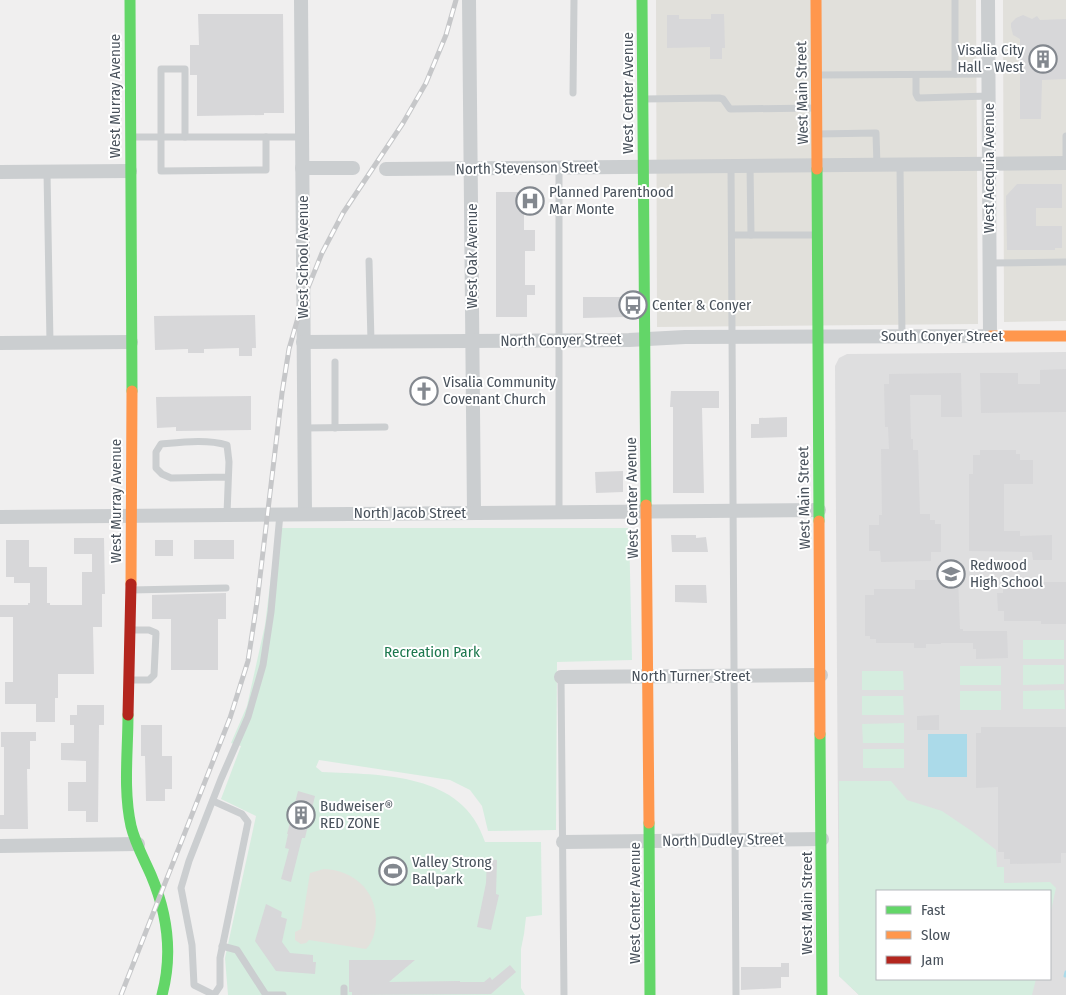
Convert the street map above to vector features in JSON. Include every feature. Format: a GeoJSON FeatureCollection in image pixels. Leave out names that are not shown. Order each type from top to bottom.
{"type":"FeatureCollection","features":[{"type":"Feature","properties":{"kind":"street","name":"West Murray Avenue"},"geometry":{"type":"LineString","coordinates":[[130,0],[132,515],[127,795],[132,828],[154,881],[167,922],[168,972],[162,995]]}},
{"type":"Feature","properties":{"kind":"street","name":"West School Avenue"},"geometry":{"type":"LineString","coordinates":[[301,0],[305,514]]}},
{"type":"Feature","properties":{"kind":"street","name":"West Oak Avenue"},"geometry":{"type":"LineString","coordinates":[[469,0],[474,512]]}},
{"type":"Feature","properties":{"kind":"street","name":"West Center Avenue"},"geometry":{"type":"LineString","coordinates":[[642,0],[650,995]]}},
{"type":"Feature","properties":{"kind":"street","name":"West Main Street"},"geometry":{"type":"LineString","coordinates":[[816,0],[822,995]]}},
{"type":"Feature","properties":{"kind":"street","name":"West Acequia Avenue"},"geometry":{"type":"LineString","coordinates":[[988,0],[990,336]]}},
{"type":"Feature","properties":{"kind":"street","name":"North Stevenson Street"},"geometry":{"type":"LineString","coordinates":[[386,169],[731,165],[900,166],[1066,163]]}},
{"type":"Feature","properties":{"kind":"street"},"geometry":{"type":"LineString","coordinates":[[302,168],[353,168]]}},
{"type":"Feature","properties":{"kind":"street"},"geometry":{"type":"LineString","coordinates":[[0,172],[130,171]]}},
{"type":"Feature","properties":{"kind":"street","name":"South Conyer Street"},"geometry":{"type":"LineString","coordinates":[[818,337],[1066,336]]}},
{"type":"Feature","properties":{"kind":"street","name":"North Conyer Street"},"geometry":{"type":"LineString","coordinates":[[303,342],[818,337]]}},
{"type":"Feature","properties":{"kind":"street"},"geometry":{"type":"LineString","coordinates":[[0,343],[131,342]]}},
{"type":"Feature","properties":{"kind":"street","name":"North Jacob Street"},"geometry":{"type":"LineString","coordinates":[[0,517],[819,510]]}},
{"type":"Feature","properties":{"kind":"street","name":"North Turner Street"},"geometry":{"type":"LineString","coordinates":[[561,677],[821,676]]}},
{"type":"Feature","properties":{"kind":"street","name":"North Dudley Street"},"geometry":{"type":"LineString","coordinates":[[564,842],[822,839]]}},
{"type":"Feature","properties":{"kind":"street"},"geometry":{"type":"LineString","coordinates":[[0,846],[138,844]]}},
{"type":"Feature","properties":{"kind":"lane"},"geometry":{"type":"LineString","coordinates":[[573,93],[574,0]]}},
{"type":"Feature","properties":{"kind":"lane"},"geometry":{"type":"LineString","coordinates":[[955,0],[955,74]]}},
{"type":"Feature","properties":{"kind":"lane"},"geometry":{"type":"LineString","coordinates":[[185,137],[185,69],[160,69],[160,170],[266,170],[266,137]]}},
{"type":"Feature","properties":{"kind":"lane"},"geometry":{"type":"LineString","coordinates":[[816,75],[989,74]]}},
{"type":"Feature","properties":{"kind":"lane"},"geometry":{"type":"LineString","coordinates":[[916,75],[916,94],[918,98],[989,96]]}},
{"type":"Feature","properties":{"kind":"lane"},"geometry":{"type":"LineString","coordinates":[[643,99],[719,98],[723,99],[730,109],[816,108]]}},
{"type":"Feature","properties":{"kind":"lane"},"geometry":{"type":"LineString","coordinates":[[817,134],[876,134],[877,166]]}},
{"type":"Feature","properties":{"kind":"lane"},"geometry":{"type":"LineString","coordinates":[[1066,136],[1066,163]]}},
{"type":"Feature","properties":{"kind":"lane"},"geometry":{"type":"LineString","coordinates":[[130,137],[302,137]]}},
{"type":"Feature","properties":{"kind":"lane"},"geometry":{"type":"LineString","coordinates":[[731,165],[736,995]]}},
{"type":"Feature","properties":{"kind":"lane"},"geometry":{"type":"LineString","coordinates":[[750,165],[750,235]]}},
{"type":"Feature","properties":{"kind":"lane"},"geometry":{"type":"LineString","coordinates":[[900,166],[902,336]]}},
{"type":"Feature","properties":{"kind":"lane"},"geometry":{"type":"LineString","coordinates":[[559,167],[559,512]]}},
{"type":"Feature","properties":{"kind":"lane"},"geometry":{"type":"LineString","coordinates":[[47,172],[50,343]]}},
{"type":"Feature","properties":{"kind":"lane"},"geometry":{"type":"LineString","coordinates":[[732,235],[818,235]]}},
{"type":"Feature","properties":{"kind":"lane"},"geometry":{"type":"LineString","coordinates":[[369,261],[371,342]]}},
{"type":"Feature","properties":{"kind":"lane"},"geometry":{"type":"LineString","coordinates":[[990,262],[1066,262]]}},
{"type":"Feature","properties":{"kind":"lane"},"geometry":{"type":"LineString","coordinates":[[335,362],[335,428]]}},
{"type":"Feature","properties":{"kind":"lane"},"geometry":{"type":"LineString","coordinates":[[304,428],[385,427]]}},
{"type":"Feature","properties":{"kind":"lane"},"geometry":{"type":"LineString","coordinates":[[227,514],[228,477],[227,445],[217,442],[162,444],[156,452],[156,468],[162,474],[171,478],[228,477]]}},
{"type":"Feature","properties":{"kind":"lane"},"geometry":{"type":"LineString","coordinates":[[213,800],[242,814],[248,822],[222,946],[220,986],[214,995],[194,985],[192,945],[181,888],[189,861],[213,800],[248,717],[263,665],[271,612],[280,514]]}},
{"type":"Feature","properties":{"kind":"lane"},"geometry":{"type":"LineString","coordinates":[[131,590],[226,588]]}},
{"type":"Feature","properties":{"kind":"lane"},"geometry":{"type":"LineString","coordinates":[[129,680],[150,680],[154,675],[156,632],[130,630]]}},
{"type":"Feature","properties":{"kind":"lane"},"geometry":{"type":"LineString","coordinates":[[561,677],[564,995]]}},
{"type":"Feature","properties":{"kind":"lane"},"geometry":{"type":"LineString","coordinates":[[222,946],[236,950],[266,995],[283,995]]}},
{"type":"Feature","properties":{"kind":"shaded area"},"geometry":{"type":"Polygon","coordinates":[[[656,0],[976,0],[978,324],[657,327],[656,0]]]}},
{"type":"Feature","properties":{"kind":"shaded area"},"geometry":{"type":"Polygon","coordinates":[[[1003,0],[1066,0],[1066,321],[1004,322],[1003,0]]]}},
{"type":"Feature","properties":{"kind":"shaded area","name":"Redwood High School"},"geometry":{"type":"Polygon","coordinates":[[[1066,352],[1066,995],[859,995],[839,976],[835,366],[839,358],[847,354],[1066,352]]]}},
{"type":"Feature","properties":{"kind":"green space","name":"Recreation Park"},"geometry":{"type":"Polygon","coordinates":[[[277,528],[629,528],[632,660],[557,662],[556,830],[488,831],[482,806],[470,790],[450,780],[319,760],[316,767],[322,772],[370,774],[418,782],[440,790],[459,802],[474,819],[485,842],[541,842],[542,915],[526,917],[521,949],[521,988],[525,995],[228,995],[225,958],[256,816],[221,799],[241,746],[231,743],[247,706],[265,625],[277,528]]]}},
{"type":"Feature","properties":{"kind":"green space"},"geometry":{"type":"Polygon","coordinates":[[[1023,640],[1064,640],[1064,659],[1023,659],[1023,640]]]}},
{"type":"Feature","properties":{"kind":"green space"},"geometry":{"type":"Polygon","coordinates":[[[1023,665],[1064,665],[1064,684],[1023,685],[1023,665]]]}},
{"type":"Feature","properties":{"kind":"green space"},"geometry":{"type":"Polygon","coordinates":[[[960,666],[1001,666],[1001,685],[960,685],[960,666]]]}},
{"type":"Feature","properties":{"kind":"green space"},"geometry":{"type":"Polygon","coordinates":[[[862,671],[903,671],[904,690],[862,690],[862,671]]]}},
{"type":"Feature","properties":{"kind":"green space"},"geometry":{"type":"Polygon","coordinates":[[[1064,690],[1065,709],[1023,709],[1023,691],[1064,690]]]}},
{"type":"Feature","properties":{"kind":"green space"},"geometry":{"type":"Polygon","coordinates":[[[960,691],[1001,691],[1001,710],[960,710],[960,691]]]}},
{"type":"Feature","properties":{"kind":"green space"},"geometry":{"type":"Polygon","coordinates":[[[862,696],[903,696],[904,715],[862,715],[862,696]]]}},
{"type":"Feature","properties":{"kind":"green space"},"geometry":{"type":"Polygon","coordinates":[[[904,723],[904,743],[863,743],[862,724],[904,723]]]}},
{"type":"Feature","properties":{"kind":"green space"},"geometry":{"type":"Polygon","coordinates":[[[863,749],[904,749],[904,768],[863,768],[863,749]]]}},
{"type":"Feature","properties":{"kind":"green space"},"geometry":{"type":"Polygon","coordinates":[[[839,781],[891,781],[907,800],[942,811],[996,850],[997,867],[1004,867],[1004,883],[1050,882],[1056,888],[1051,910],[1051,890],[876,890],[876,980],[1036,980],[1032,995],[859,995],[839,976],[839,781]]]}},
{"type":"Feature","properties":{"kind":"sand"},"geometry":{"type":"Polygon","coordinates":[[[324,869],[335,870],[353,878],[361,884],[372,900],[376,920],[372,939],[366,949],[309,940],[301,944],[295,940],[295,932],[301,929],[310,873],[324,869]]]}},
{"type":"Feature","properties":{"kind":"water"},"geometry":{"type":"Polygon","coordinates":[[[928,734],[967,734],[967,777],[928,777],[928,734]]]}},
{"type":"Feature","properties":{"kind":"building"},"geometry":{"type":"Polygon","coordinates":[[[198,14],[283,14],[284,113],[197,116],[197,75],[190,75],[190,45],[199,45],[198,14]]]}},
{"type":"Feature","properties":{"kind":"building"},"geometry":{"type":"Polygon","coordinates":[[[711,14],[724,14],[725,48],[722,48],[722,59],[710,59],[710,47],[667,48],[667,15],[679,15],[679,19],[711,19],[711,14]]]}},
{"type":"Feature","properties":{"kind":"building","name":"Visalia City Hall - West"},"geometry":{"type":"Polygon","coordinates":[[[1023,15],[1032,19],[1037,16],[1040,20],[1066,19],[1066,79],[1042,80],[1041,119],[1020,119],[1020,39],[1013,35],[1011,23],[1023,15]]]}},
{"type":"Feature","properties":{"kind":"building"},"geometry":{"type":"Polygon","coordinates":[[[1017,184],[1062,184],[1062,208],[1036,208],[1036,226],[1062,226],[1062,248],[1055,248],[1055,250],[1007,250],[1006,196],[1017,184]]]}},
{"type":"Feature","properties":{"kind":"building"},"geometry":{"type":"Polygon","coordinates":[[[496,192],[540,192],[540,209],[524,209],[524,230],[535,230],[535,251],[525,251],[525,285],[535,285],[535,295],[527,295],[527,317],[496,317],[496,192]]]}},
{"type":"Feature","properties":{"kind":"building"},"geometry":{"type":"Polygon","coordinates":[[[583,297],[625,297],[625,317],[583,318],[583,297]]]}},
{"type":"Feature","properties":{"kind":"building"},"geometry":{"type":"Polygon","coordinates":[[[255,315],[256,348],[252,348],[252,356],[239,356],[239,348],[204,349],[204,353],[188,353],[188,349],[155,350],[154,316],[255,315]]]}},
{"type":"Feature","properties":{"kind":"building"},"geometry":{"type":"Polygon","coordinates":[[[1066,369],[1066,412],[981,413],[980,373],[1018,373],[1018,384],[1040,384],[1040,370],[1066,369]]]}},
{"type":"Feature","properties":{"kind":"building"},"geometry":{"type":"Polygon","coordinates":[[[961,373],[962,417],[941,417],[941,395],[910,395],[911,439],[913,439],[913,450],[918,450],[920,514],[930,514],[930,520],[935,520],[935,524],[941,524],[941,552],[931,552],[931,561],[881,562],[880,551],[869,551],[869,525],[879,525],[879,515],[882,515],[881,449],[889,449],[888,427],[885,427],[884,384],[889,384],[889,374],[961,373]]]}},
{"type":"Feature","properties":{"kind":"building"},"geometry":{"type":"Polygon","coordinates":[[[671,391],[719,391],[719,408],[702,408],[704,493],[673,493],[673,407],[670,407],[671,391]]]}},
{"type":"Feature","properties":{"kind":"building"},"geometry":{"type":"Polygon","coordinates":[[[251,396],[251,430],[176,431],[176,427],[157,428],[156,397],[251,396]]]}},
{"type":"Feature","properties":{"kind":"building"},"geometry":{"type":"Polygon","coordinates":[[[787,417],[787,437],[751,438],[751,424],[759,424],[759,418],[787,417]]]}},
{"type":"Feature","properties":{"kind":"building"},"geometry":{"type":"Polygon","coordinates":[[[980,450],[1016,450],[1016,454],[1020,454],[1020,460],[1033,460],[1033,484],[1004,484],[1004,531],[1020,531],[1020,536],[1052,535],[1052,560],[1033,560],[1032,552],[969,551],[969,474],[973,474],[973,455],[980,455],[980,450]]]}},
{"type":"Feature","properties":{"kind":"building"},"geometry":{"type":"Polygon","coordinates":[[[623,471],[623,492],[596,493],[595,472],[623,471]]]}},
{"type":"Feature","properties":{"kind":"building"},"geometry":{"type":"Polygon","coordinates":[[[671,535],[696,535],[696,538],[706,537],[708,552],[672,552],[671,535]]]}},
{"type":"Feature","properties":{"kind":"building"},"geometry":{"type":"Polygon","coordinates":[[[74,538],[104,538],[105,594],[102,594],[102,627],[93,627],[94,674],[58,674],[55,722],[36,722],[36,704],[5,704],[5,682],[13,682],[13,617],[0,617],[0,605],[28,605],[30,603],[30,583],[14,583],[14,577],[6,577],[6,540],[29,540],[29,567],[47,567],[47,603],[50,603],[50,605],[82,605],[82,572],[92,572],[92,554],[74,554],[74,538]]]}},
{"type":"Feature","properties":{"kind":"building"},"geometry":{"type":"Polygon","coordinates":[[[155,540],[173,540],[173,556],[155,556],[155,540]]]}},
{"type":"Feature","properties":{"kind":"building"},"geometry":{"type":"Polygon","coordinates":[[[194,540],[234,540],[234,559],[194,559],[194,540]]]}},
{"type":"Feature","properties":{"kind":"building"},"geometry":{"type":"Polygon","coordinates":[[[938,577],[958,577],[960,629],[963,629],[963,631],[1007,631],[1008,658],[976,659],[976,649],[973,649],[973,643],[926,644],[926,648],[914,648],[914,643],[876,643],[876,639],[870,639],[870,636],[865,636],[865,595],[874,595],[874,589],[915,589],[915,580],[938,580],[938,577]]]}},
{"type":"Feature","properties":{"kind":"building"},"geometry":{"type":"Polygon","coordinates":[[[1003,582],[1066,582],[1066,624],[1041,624],[1041,621],[1004,621],[1004,611],[998,611],[997,593],[1003,593],[1003,582]]]}},
{"type":"Feature","properties":{"kind":"building"},"geometry":{"type":"Polygon","coordinates":[[[675,585],[706,585],[707,603],[675,602],[675,585]]]}},
{"type":"Feature","properties":{"kind":"building"},"geometry":{"type":"Polygon","coordinates":[[[226,593],[226,619],[218,619],[218,670],[171,670],[171,619],[152,619],[152,595],[226,593]]]}},
{"type":"Feature","properties":{"kind":"building"},"geometry":{"type":"Polygon","coordinates":[[[77,705],[104,705],[104,725],[99,725],[98,822],[86,822],[86,811],[68,811],[68,782],[86,782],[86,761],[61,760],[61,743],[74,743],[74,725],[70,725],[70,715],[77,715],[77,705]]]}},
{"type":"Feature","properties":{"kind":"building"},"geometry":{"type":"Polygon","coordinates":[[[939,715],[939,730],[917,730],[917,716],[939,715]]]}},
{"type":"Feature","properties":{"kind":"building"},"geometry":{"type":"Polygon","coordinates":[[[141,725],[162,725],[162,756],[172,756],[172,789],[165,789],[165,801],[146,801],[145,756],[141,756],[141,725]]]}},
{"type":"Feature","properties":{"kind":"building"},"geometry":{"type":"Polygon","coordinates":[[[981,727],[1066,727],[1066,853],[1061,853],[1061,863],[1010,864],[1010,859],[1004,859],[1004,852],[998,852],[998,787],[976,788],[976,733],[981,733],[981,727]]]}},
{"type":"Feature","properties":{"kind":"building"},"geometry":{"type":"Polygon","coordinates":[[[1,732],[36,732],[36,741],[30,741],[30,769],[27,769],[28,829],[0,829],[0,815],[4,815],[4,747],[1,747],[1,732]]]}},
{"type":"Feature","properties":{"kind":"building","name":"Budweiser® RED ZONE"},"geometry":{"type":"Polygon","coordinates":[[[298,791],[315,796],[305,838],[302,838],[291,882],[281,879],[289,849],[285,848],[287,834],[298,791]]]}},
{"type":"Feature","properties":{"kind":"building"},"geometry":{"type":"Polygon","coordinates":[[[487,859],[497,860],[496,894],[499,895],[491,930],[477,927],[486,883],[487,859]]]}},
{"type":"Feature","properties":{"kind":"building"},"geometry":{"type":"Polygon","coordinates":[[[266,904],[282,912],[281,917],[287,919],[282,942],[290,953],[313,955],[313,962],[316,962],[315,974],[276,971],[255,941],[266,904]]]}},
{"type":"Feature","properties":{"kind":"building"},"geometry":{"type":"Polygon","coordinates":[[[349,960],[415,960],[389,982],[484,982],[490,977],[492,980],[510,965],[516,972],[491,994],[352,995],[352,992],[349,992],[349,960]]]}},
{"type":"Feature","properties":{"kind":"building"},"geometry":{"type":"Polygon","coordinates":[[[781,963],[789,963],[789,977],[781,977],[781,988],[741,990],[741,967],[781,967],[781,963]]]}},
{"type":"Feature","properties":{"kind":"waterway"},"geometry":{"type":"LineString","coordinates":[[1065,976],[1066,972]]}},
{"type":"Feature","properties":{"kind":"railway"},"geometry":{"type":"LineString","coordinates":[[121,995],[230,718],[248,661],[257,602],[282,393],[289,349],[303,300],[322,253],[343,213],[403,123],[426,83],[446,35],[456,0]]}},
{"type":"Feature","properties":{"kind":"traffic: fast"},"geometry":{"type":"LineString","coordinates":[[130,0],[132,391]]}},
{"type":"Feature","properties":{"kind":"traffic: fast"},"geometry":{"type":"LineString","coordinates":[[642,0],[646,505]]}},
{"type":"Feature","properties":{"kind":"traffic: fast"},"geometry":{"type":"LineString","coordinates":[[817,169],[819,521]]}},
{"type":"Feature","properties":{"kind":"traffic: fast"},"geometry":{"type":"LineString","coordinates":[[128,715],[127,799],[131,826],[157,890],[167,935],[167,965],[162,995]]}},
{"type":"Feature","properties":{"kind":"traffic: fast"},"geometry":{"type":"LineString","coordinates":[[820,734],[822,995]]}},
{"type":"Feature","properties":{"kind":"traffic: fast"},"geometry":{"type":"LineString","coordinates":[[649,823],[650,995]]}},
{"type":"Feature","properties":{"kind":"traffic: slow"},"geometry":{"type":"LineString","coordinates":[[816,0],[817,169]]}},
{"type":"Feature","properties":{"kind":"traffic: slow"},"geometry":{"type":"LineString","coordinates":[[990,336],[1066,336]]}},
{"type":"Feature","properties":{"kind":"traffic: slow"},"geometry":{"type":"LineString","coordinates":[[131,584],[132,391]]}},
{"type":"Feature","properties":{"kind":"traffic: slow"},"geometry":{"type":"LineString","coordinates":[[646,505],[649,823]]}},
{"type":"Feature","properties":{"kind":"traffic: slow"},"geometry":{"type":"LineString","coordinates":[[819,521],[820,734]]}},
{"type":"Feature","properties":{"kind":"traffic: jam"},"geometry":{"type":"LineString","coordinates":[[128,715],[131,584]]}},
{"type":"Feature","properties":{"kind":"place","name":"Visalia City Hall - West"},"geometry":{"type":"Point","coordinates":[1043,59]}},
{"type":"Feature","properties":{"kind":"place","name":"Planned Parenthood Mar Monte"},"geometry":{"type":"Point","coordinates":[530,201]}},
{"type":"Feature","properties":{"kind":"place","name":"Center & Conyer"},"geometry":{"type":"Point","coordinates":[633,305]}},
{"type":"Feature","properties":{"kind":"place","name":"Visalia Community Covenant Church"},"geometry":{"type":"Point","coordinates":[424,391]}},
{"type":"Feature","properties":{"kind":"place","name":"Redwood High School"},"geometry":{"type":"Point","coordinates":[951,574]}},
{"type":"Feature","properties":{"kind":"place","name":"Budweiser® RED ZONE"},"geometry":{"type":"Point","coordinates":[301,815]}},
{"type":"Feature","properties":{"kind":"place","name":"Valley Strong Ballpark"},"geometry":{"type":"Point","coordinates":[393,871]}}]}
